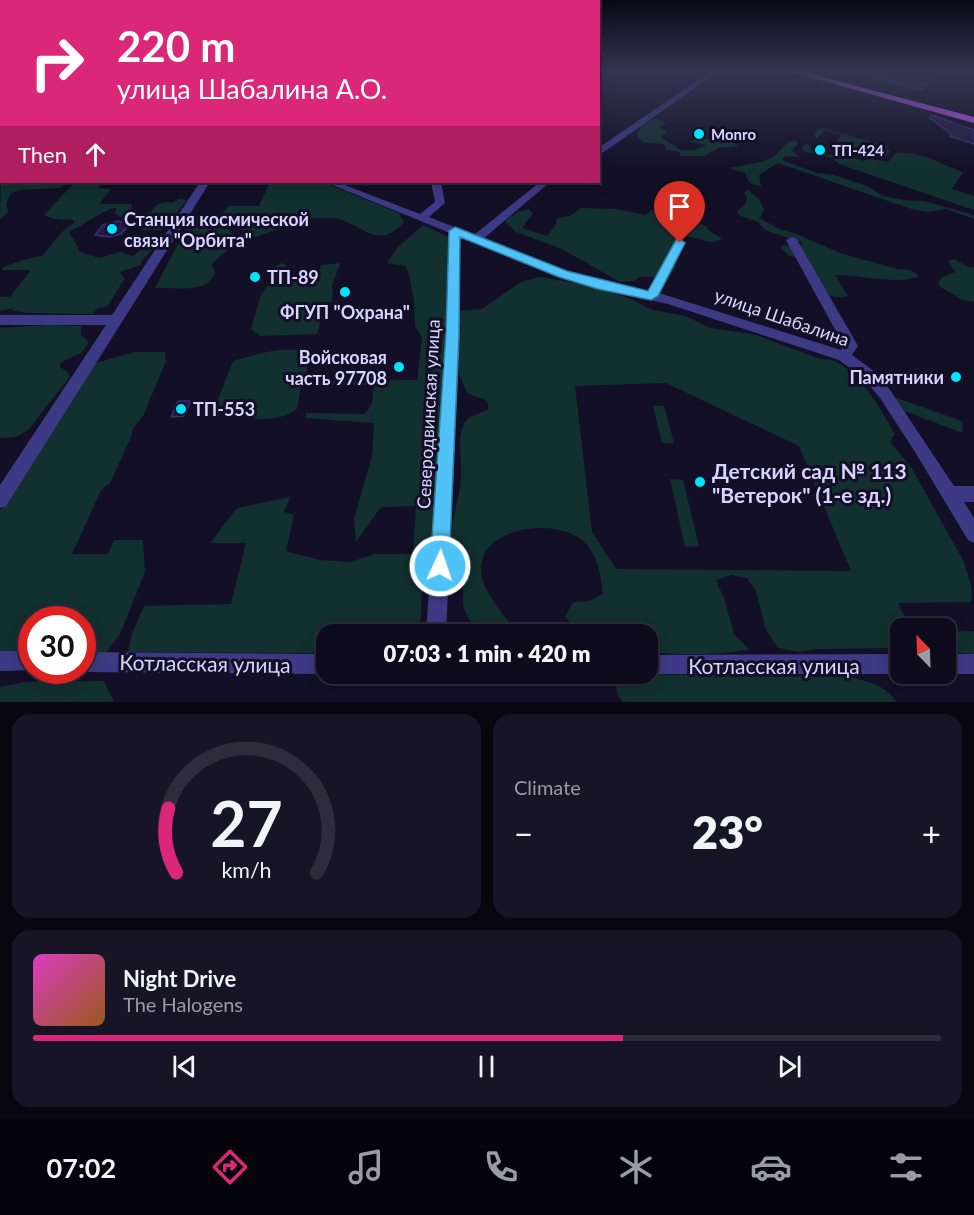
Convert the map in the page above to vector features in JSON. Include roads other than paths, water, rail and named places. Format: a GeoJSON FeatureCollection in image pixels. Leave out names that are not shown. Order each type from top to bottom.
{"type":"FeatureCollection","features":[{"type":"Feature","properties":{"kind":"main road"},"geometry":{"type":"LineString","coordinates":[[917,105],[974,120]]}},
{"type":"Feature","properties":{"kind":"street"},"geometry":{"type":"LineString","coordinates":[[600,152],[667,105]]}},
{"type":"Feature","properties":{"kind":"street"},"geometry":{"type":"LineString","coordinates":[[0,500],[204,183]]}},
{"type":"Feature","properties":{"kind":"street","name":"улица Шабалина"},"geometry":{"type":"LineString","coordinates":[[333,183],[563,274],[598,285],[651,296],[844,356],[869,375],[885,394],[974,534]]}},
{"type":"Feature","properties":{"kind":"street"},"geometry":{"type":"LineString","coordinates":[[422,218],[440,203],[436,183]]}},
{"type":"Feature","properties":{"kind":"street"},"geometry":{"type":"LineString","coordinates":[[476,239],[545,183]]}},
{"type":"Feature","properties":{"kind":"street","name":"Северодвинская улица"},"geometry":{"type":"LineString","coordinates":[[437,624],[453,333],[455,231]]}},
{"type":"Feature","properties":{"kind":"street"},"geometry":{"type":"LineString","coordinates":[[792,240],[851,346],[844,356]]}},
{"type":"Feature","properties":{"kind":"street"},"geometry":{"type":"LineString","coordinates":[[651,296],[680,243]]}},
{"type":"Feature","properties":{"kind":"street"},"geometry":{"type":"LineString","coordinates":[[0,320],[115,320]]}},
{"type":"Feature","properties":{"kind":"street"},"geometry":{"type":"LineString","coordinates":[[950,494],[974,494]]}},
{"type":"Feature","properties":{"kind":"street"},"geometry":{"type":"LineString","coordinates":[[0,661],[18,662]]}},
{"type":"Feature","properties":{"kind":"street","name":"Котласская улица"},"geometry":{"type":"LineString","coordinates":[[96,662],[316,664]]}},
{"type":"Feature","properties":{"kind":"street","name":"Котласская улица"},"geometry":{"type":"LineString","coordinates":[[658,665],[890,664]]}},
{"type":"Feature","properties":{"kind":"street"},"geometry":{"type":"LineString","coordinates":[[956,664],[974,664]]}},
{"type":"Feature","properties":{"kind":"place","name":"Monro"},"geometry":{"type":"Point","coordinates":[699,134]}},
{"type":"Feature","properties":{"kind":"place","name":"ТП-424"},"geometry":{"type":"Point","coordinates":[820,150]}},
{"type":"Feature","properties":{"kind":"place","name":"Станция космической связи \"Орбита\""},"geometry":{"type":"Point","coordinates":[112,229]}},
{"type":"Feature","properties":{"kind":"place","name":"ТП-89"},"geometry":{"type":"Point","coordinates":[255,277]}},
{"type":"Feature","properties":{"kind":"place","name":"ФГУП \"Охрана\""},"geometry":{"type":"Point","coordinates":[345,292]}},
{"type":"Feature","properties":{"kind":"place","name":"Войсковая часть 97708"},"geometry":{"type":"Point","coordinates":[399,367]}},
{"type":"Feature","properties":{"kind":"place","name":"Памятники"},"geometry":{"type":"Point","coordinates":[956,377]}},
{"type":"Feature","properties":{"kind":"place","name":"ТП-553"},"geometry":{"type":"Point","coordinates":[181,409]}},
{"type":"Feature","properties":{"kind":"place","name":"Детский сад № 113 \"Ветерок\" (1-е зд.)"},"geometry":{"type":"Point","coordinates":[700,482]}}]}
